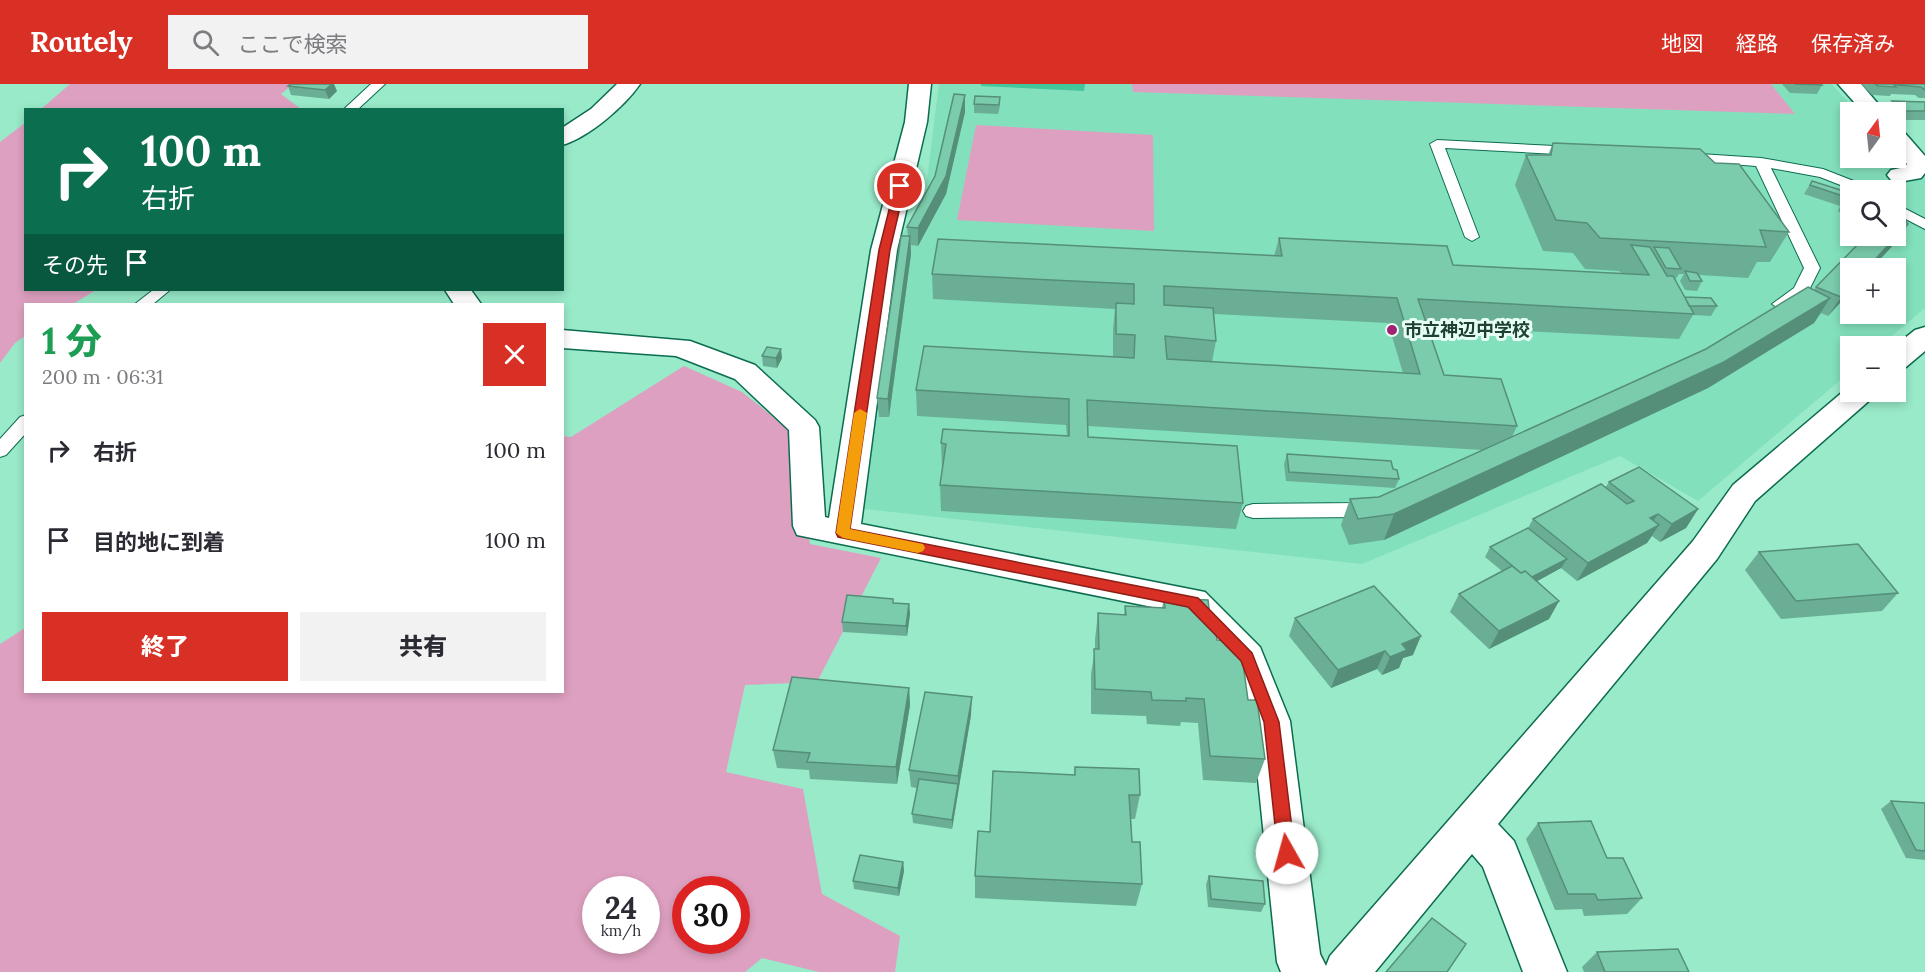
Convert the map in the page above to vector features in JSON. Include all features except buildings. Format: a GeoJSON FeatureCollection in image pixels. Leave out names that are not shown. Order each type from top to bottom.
{"type":"FeatureCollection","features":[{"type":"Feature","properties":{"kind":"street"},"geometry":{"type":"LineString","coordinates":[[564,137],[598,114],[628,84]]}},
{"type":"Feature","properties":{"kind":"street"},"geometry":{"type":"LineString","coordinates":[[843,533],[884,250],[916,122],[920,84]]}},
{"type":"Feature","properties":{"kind":"street"},"geometry":{"type":"LineString","coordinates":[[1849,84],[1865,102]]}},
{"type":"Feature","properties":{"kind":"street"},"geometry":{"type":"LineString","coordinates":[[1899,175],[1913,173],[1919,163],[1906,148]]}},
{"type":"Feature","properties":{"kind":"street"},"geometry":{"type":"LineString","coordinates":[[1906,352],[1925,336]]}},
{"type":"Feature","properties":{"kind":"street"},"geometry":{"type":"LineString","coordinates":[[564,339],[680,347],[745,372],[804,427],[809,526],[1193,602],[1247,657],[1271,722],[1299,962],[1306,972]]}},
{"type":"Feature","properties":{"kind":"street"},"geometry":{"type":"LineString","coordinates":[[1346,972],[1704,550],[1744,493],[1849,402]]}},
{"type":"Feature","properties":{"kind":"street"},"geometry":{"type":"LineString","coordinates":[[1472,824],[1499,855],[1545,972]]}},
{"type":"Feature","properties":{"kind":"lane"},"geometry":{"type":"LineString","coordinates":[[351,108],[379,84]]}},
{"type":"Feature","properties":{"kind":"lane"},"geometry":{"type":"LineString","coordinates":[[1472,237],[1437,144],[1593,152]]}},
{"type":"Feature","properties":{"kind":"lane"},"geometry":{"type":"LineString","coordinates":[[1665,156],[1761,162],[1823,173],[1840,180]]}},
{"type":"Feature","properties":{"kind":"lane"},"geometry":{"type":"LineString","coordinates":[[1761,162],[1812,268],[1801,291],[1761,316]]}},
{"type":"Feature","properties":{"kind":"lane"},"geometry":{"type":"LineString","coordinates":[[1906,214],[1925,225]]}},
{"type":"Feature","properties":{"kind":"lane"},"geometry":{"type":"LineString","coordinates":[[144,303],[161,291]]}},
{"type":"Feature","properties":{"kind":"lane"},"geometry":{"type":"LineString","coordinates":[[0,451],[24,423]]}},
{"type":"Feature","properties":{"kind":"lane"},"geometry":{"type":"LineString","coordinates":[[1253,511],[1363,510],[1384,500]]}},
{"type":"Feature","properties":{"kind":"shaded area"},"geometry":{"type":"Polygon","coordinates":[[[70,84],[293,84],[281,94],[300,108],[42,108],[70,84]]]}},
{"type":"Feature","properties":{"kind":"shaded area","name":"市立神辺中学校"},"geometry":{"type":"Polygon","coordinates":[[[939,84],[1832,84],[1848,102],[1840,102],[1840,168],[1906,168],[1906,160],[1925,172],[1925,308],[1892,336],[1840,336],[1840,380],[1698,501],[1620,456],[1362,564],[856,508],[898,244],[926,188],[939,84]]]}},
{"type":"Feature","properties":{"kind":"shaded area"},"geometry":{"type":"Polygon","coordinates":[[[981,84],[1085,84],[1084,91],[981,86],[981,84]]]}},
{"type":"Feature","properties":{"kind":"shaded area"},"geometry":{"type":"Polygon","coordinates":[[[1132,84],[1771,84],[1795,114],[1133,92],[1132,84]]]}},
{"type":"Feature","properties":{"kind":"shaded area"},"geometry":{"type":"Polygon","coordinates":[[[24,124],[24,291],[94,291],[75,303],[24,303],[24,337],[15,343],[0,363],[0,142],[24,124]]]}},
{"type":"Feature","properties":{"kind":"shaded area"},"geometry":{"type":"Polygon","coordinates":[[[976,125],[1153,135],[1154,231],[957,220],[976,125]]]}},
{"type":"Feature","properties":{"kind":"shaded area"},"geometry":{"type":"Polygon","coordinates":[[[684,366],[742,392],[792,432],[810,544],[881,558],[817,682],[745,685],[726,772],[803,789],[822,894],[900,936],[895,972],[819,972],[762,958],[745,972],[0,972],[0,644],[24,629],[24,693],[564,693],[564,436],[571,437],[684,366]]]}},
{"type":"Feature","properties":{"kind":"slow traffic"},"geometry":{"type":"LineString","coordinates":[[860,413],[843,533],[918,548]]}},
{"type":"Feature","properties":{"kind":"place","name":"市立神辺中学校"},"geometry":{"type":"Point","coordinates":[1392,330]}},
{"type":"Feature","properties":{"kind":"route"},"geometry":{"type":"LineString","coordinates":[[900,186],[884,250],[843,533],[1193,602],[1247,657],[1271,722],[1287,853]]}}]}
